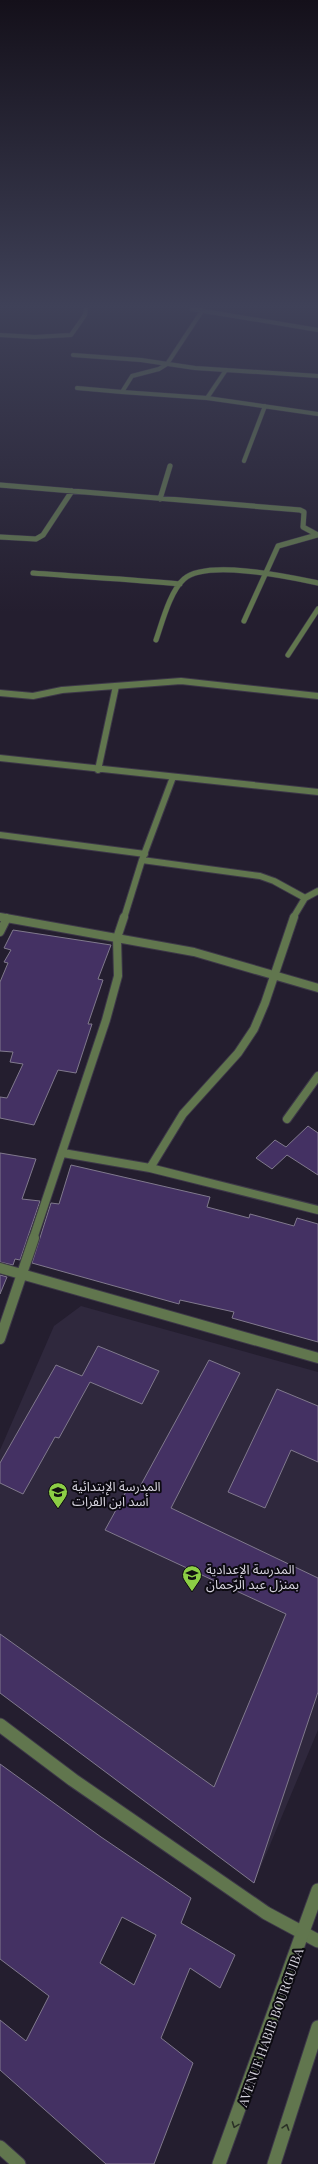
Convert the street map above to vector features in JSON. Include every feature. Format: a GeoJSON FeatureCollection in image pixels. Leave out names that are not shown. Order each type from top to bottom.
{"type":"FeatureCollection","features":[{"type":"Feature","properties":{"kind":"street"},"geometry":{"type":"LineString","coordinates":[[244,460],[263,410]]}},
{"type":"Feature","properties":{"kind":"street"},"geometry":{"type":"LineString","coordinates":[[291,410],[318,414]]}},
{"type":"Feature","properties":{"kind":"street"},"geometry":{"type":"LineString","coordinates":[[160,499],[170,466]]}},
{"type":"Feature","properties":{"kind":"street"},"geometry":{"type":"LineString","coordinates":[[0,485],[300,510],[304,512],[303,528],[318,535]]}},
{"type":"Feature","properties":{"kind":"street"},"geometry":{"type":"LineString","coordinates":[[0,538],[36,539],[43,535],[72,491]]}},
{"type":"Feature","properties":{"kind":"street"},"geometry":{"type":"LineString","coordinates":[[244,621],[278,546],[318,535]]}},
{"type":"Feature","properties":{"kind":"street"},"geometry":{"type":"LineString","coordinates":[[156,640],[180,584],[191,573],[202,570],[265,574],[318,583]]}},
{"type":"Feature","properties":{"kind":"street"},"geometry":{"type":"LineString","coordinates":[[34,573],[93,578],[108,577],[180,584]]}},
{"type":"Feature","properties":{"kind":"street"},"geometry":{"type":"LineString","coordinates":[[288,655],[318,609]]}},
{"type":"Feature","properties":{"kind":"street"},"geometry":{"type":"LineString","coordinates":[[0,693],[33,696],[62,690],[181,681],[318,696]]}},
{"type":"Feature","properties":{"kind":"street"},"geometry":{"type":"LineString","coordinates":[[98,770],[116,686]]}},
{"type":"Feature","properties":{"kind":"street"},"geometry":{"type":"LineString","coordinates":[[0,758],[57,763],[98,770],[318,792]]}},
{"type":"Feature","properties":{"kind":"street"},"geometry":{"type":"LineString","coordinates":[[0,1339],[23,1274],[106,1020],[118,976],[117,938],[143,857],[173,777]]}},
{"type":"Feature","properties":{"kind":"street"},"geometry":{"type":"LineString","coordinates":[[0,835],[260,876],[274,880],[305,898]]}},
{"type":"Feature","properties":{"kind":"street"},"geometry":{"type":"LineString","coordinates":[[150,1168],[187,1108],[244,1047],[262,1013],[290,927],[305,898],[318,891]]}},
{"type":"Feature","properties":{"kind":"street"},"geometry":{"type":"LineString","coordinates":[[0,932],[3,917],[194,952],[318,988]]}},
{"type":"Feature","properties":{"kind":"street"},"geometry":{"type":"LineString","coordinates":[[287,1119],[318,1076]]}},
{"type":"Feature","properties":{"kind":"street"},"geometry":{"type":"LineString","coordinates":[[63,1153],[150,1168],[318,1210]]}},
{"type":"Feature","properties":{"kind":"street"},"geometry":{"type":"LineString","coordinates":[[0,1268],[318,1358]]}},
{"type":"Feature","properties":{"kind":"street"},"geometry":{"type":"LineString","coordinates":[[0,1725],[79,1785],[266,1913],[318,1941]]}},
{"type":"Feature","properties":{"kind":"street","name":"AVENUE HABIB BOURGUIBA"},"geometry":{"type":"LineString","coordinates":[[219,2164],[318,1890]]}},
{"type":"Feature","properties":{"kind":"street"},"geometry":{"type":"LineString","coordinates":[[274,2164],[318,2027]]}},
{"type":"Feature","properties":{"kind":"street"},"geometry":{"type":"LineString","coordinates":[[0,2147],[19,2164]]}},
{"type":"Feature","properties":{"kind":"shaded area","name":"المدرسة الإعدادية بمنزل عبد الرّحمان"},"geometry":{"type":"Polygon","coordinates":[[[81,1306],[318,1372],[318,1730],[254,1883],[0,1693],[0,1450],[54,1326],[81,1306]]]}},
{"type":"Feature","properties":{"kind":"building"},"geometry":{"type":"Polygon","coordinates":[[[13,930],[111,945],[98,979],[103,980],[88,1024],[92,1024],[76,1073],[58,1070],[34,1125],[0,1118],[0,1097],[7,1098],[23,1064],[10,1062],[13,1052],[0,1051],[0,982],[8,963],[4,962],[11,950],[4,948],[13,930]]]}},
{"type":"Feature","properties":{"kind":"building"},"geometry":{"type":"Polygon","coordinates":[[[308,1126],[318,1133],[318,1175],[287,1155],[272,1169],[256,1158],[275,1140],[286,1147],[308,1126]]]}},
{"type":"Feature","properties":{"kind":"building"},"geometry":{"type":"Polygon","coordinates":[[[0,1153],[36,1159],[22,1199],[40,1201],[20,1260],[15,1259],[13,1265],[0,1262],[0,1153]]]}},
{"type":"Feature","properties":{"kind":"building"},"geometry":{"type":"Polygon","coordinates":[[[71,1165],[210,1197],[207,1207],[249,1218],[250,1214],[294,1226],[297,1218],[318,1224],[318,1342],[232,1318],[234,1312],[180,1300],[179,1304],[32,1263],[51,1203],[59,1204],[71,1165]]]}},
{"type":"Feature","properties":{"kind":"building"},"geometry":{"type":"Polygon","coordinates":[[[0,1275],[7,1277],[0,1294],[0,1275]]]}},
{"type":"Feature","properties":{"kind":"building"},"geometry":{"type":"Polygon","coordinates":[[[98,1346],[159,1371],[142,1404],[90,1382],[59,1438],[55,1437],[23,1494],[0,1483],[0,1463],[56,1365],[82,1376],[98,1346]]]}},
{"type":"Feature","properties":{"kind":"building"},"geometry":{"type":"Polygon","coordinates":[[[209,1360],[240,1373],[171,1508],[318,1578],[318,1692],[254,1883],[0,1693],[0,1634],[214,1787],[286,1614],[105,1530],[128,1488],[137,1492],[209,1360]]]}},
{"type":"Feature","properties":{"kind":"building"},"geometry":{"type":"Polygon","coordinates":[[[277,1389],[318,1406],[318,1462],[291,1450],[265,1508],[228,1492],[277,1389]]]}},
{"type":"Feature","properties":{"kind":"building"},"geometry":{"type":"Polygon","coordinates":[[[0,1764],[101,1837],[191,1898],[181,1923],[235,1955],[220,1988],[190,1968],[161,2038],[193,2063],[154,2164],[106,2164],[0,2070],[0,2020],[26,2041],[49,1996],[0,1959],[0,1764]],[[122,1917],[100,1963],[134,1985],[156,1935],[122,1917]]]}},
{"type":"Feature","properties":{"kind":"place","name":"المدرسة الإبتدائية أسد ابن الفرات"},"geometry":{"type":"Point","coordinates":[58,1509]}},
{"type":"Feature","properties":{"kind":"place","name":"المدرسة الإعدادية بمنزل عبد الرّحمان"},"geometry":{"type":"Point","coordinates":[192,1592]}}]}
